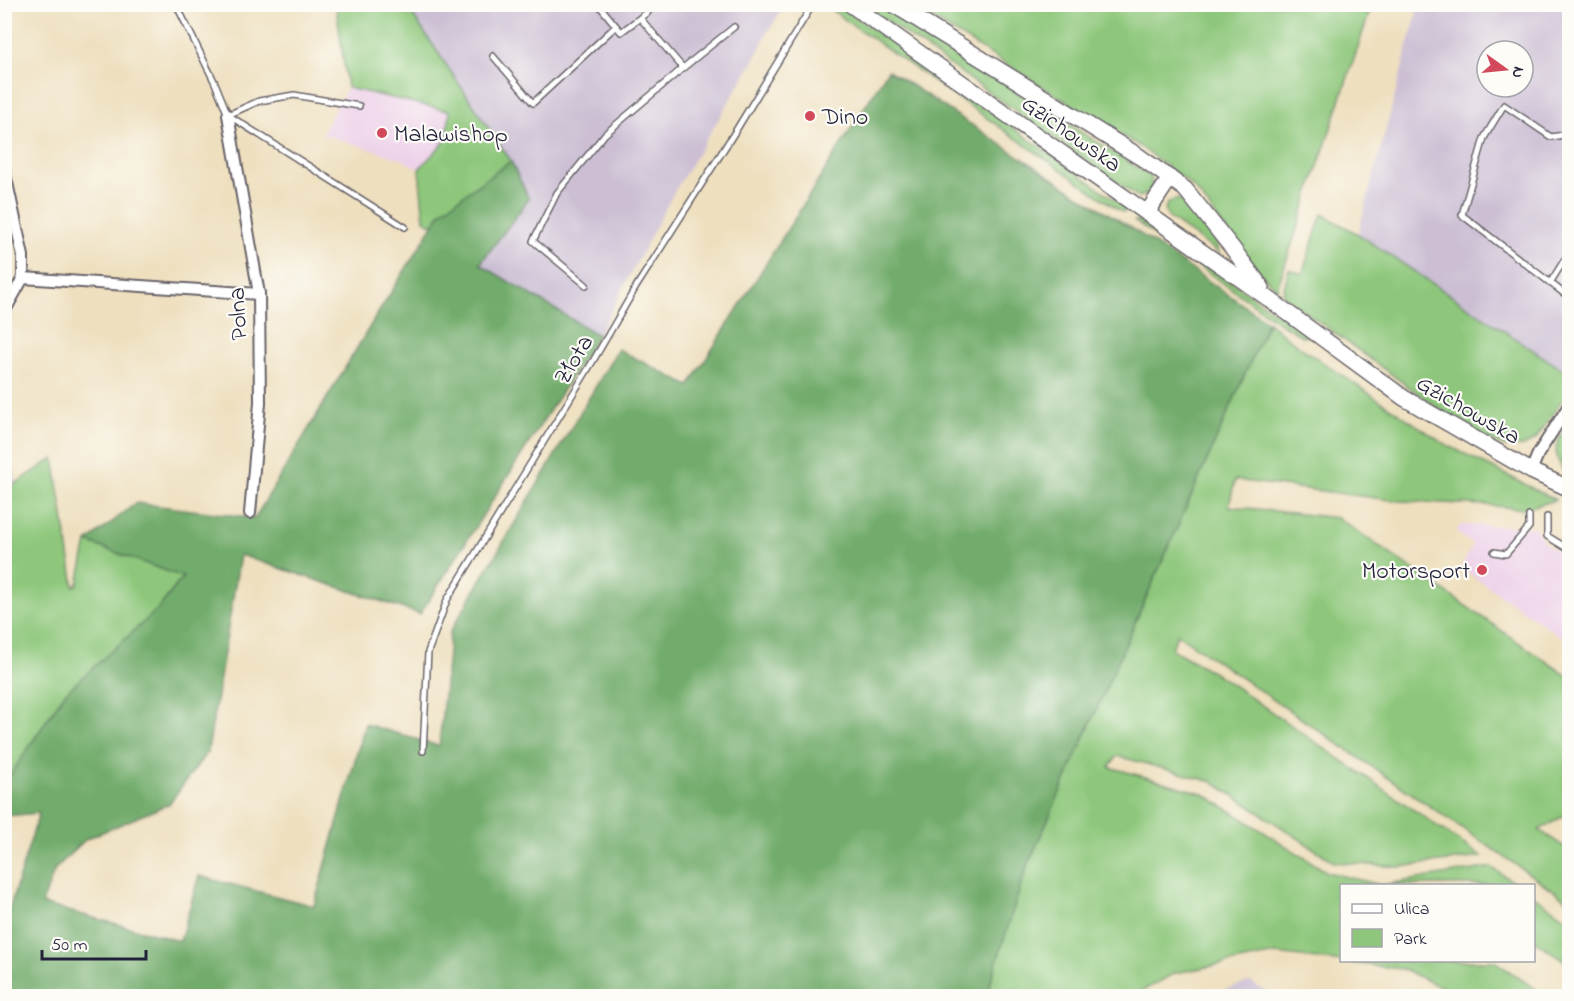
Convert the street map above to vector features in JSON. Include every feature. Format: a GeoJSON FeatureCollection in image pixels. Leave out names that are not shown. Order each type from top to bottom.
{"type":"FeatureCollection","features":[{"type":"Feature","properties":{"kind":"street","name":"Gzichowska"},"geometry":{"type":"LineString","coordinates":[[850,4],[1269,299],[1404,398],[1531,471],[1569,489]]}},
{"type":"Feature","properties":{"kind":"street","name":"Gzichowska"},"geometry":{"type":"LineString","coordinates":[[893,4],[1140,157],[1185,189],[1269,299]]}},
{"type":"Feature","properties":{"kind":"street","name":"Polna"},"geometry":{"type":"LineString","coordinates":[[228,116],[260,294],[260,404],[250,513]]}},
{"type":"Feature","properties":{"kind":"street"},"geometry":{"type":"LineString","coordinates":[[4,169],[23,256],[22,278],[4,312]]}},
{"type":"Feature","properties":{"kind":"street"},"geometry":{"type":"LineString","coordinates":[[1147,213],[1170,178]]}},
{"type":"Feature","properties":{"kind":"street"},"geometry":{"type":"LineString","coordinates":[[22,278],[260,294]]}},
{"type":"Feature","properties":{"kind":"street","name":"Gzichowska"},"geometry":{"type":"LineString","coordinates":[[1531,471],[1538,454],[1569,404]]}},
{"type":"Feature","properties":{"kind":"lane"},"geometry":{"type":"LineString","coordinates":[[176,4],[215,83],[228,116],[405,228]]}},
{"type":"Feature","properties":{"kind":"lane"},"geometry":{"type":"LineString","coordinates":[[598,4],[621,32],[648,12],[644,4]]}},
{"type":"Feature","properties":{"kind":"lane","name":"Złota"},"geometry":{"type":"LineString","coordinates":[[423,752],[428,652],[447,600],[594,361],[636,287],[813,4]]}},
{"type":"Feature","properties":{"kind":"lane"},"geometry":{"type":"LineString","coordinates":[[640,18],[683,68]]}},
{"type":"Feature","properties":{"kind":"lane"},"geometry":{"type":"LineString","coordinates":[[493,56],[532,103],[616,26]]}},
{"type":"Feature","properties":{"kind":"lane"},"geometry":{"type":"LineString","coordinates":[[586,285],[533,241],[557,193],[605,134],[734,27]]}},
{"type":"Feature","properties":{"kind":"lane"},"geometry":{"type":"LineString","coordinates":[[228,116],[259,101],[294,95],[359,106]]}},
{"type":"Feature","properties":{"kind":"lane"},"geometry":{"type":"LineString","coordinates":[[1569,134],[1551,137],[1504,105],[1484,138],[1462,215],[1569,298]]}},
{"type":"Feature","properties":{"kind":"lane"},"geometry":{"type":"LineString","coordinates":[[1550,284],[1569,250]]}},
{"type":"Feature","properties":{"kind":"lane"},"geometry":{"type":"LineString","coordinates":[[1494,552],[1506,554],[1529,527],[1529,516]]}},
{"type":"Feature","properties":{"kind":"lane"},"geometry":{"type":"LineString","coordinates":[[1547,517],[1547,536],[1569,550]]}},
{"type":"Feature","properties":{"kind":"shaded area"},"geometry":{"type":"Polygon","coordinates":[[[405,5],[785,5],[673,194],[598,335],[480,264],[529,198],[511,161],[405,5]]]}},
{"type":"Feature","properties":{"kind":"shaded area"},"geometry":{"type":"Polygon","coordinates":[[[1419,5],[1569,5],[1569,374],[1358,234],[1419,5]]]}},
{"type":"Feature","properties":{"kind":"shaded area"},"geometry":{"type":"Polygon","coordinates":[[[347,88],[450,111],[446,140],[419,169],[401,159],[322,134],[347,88]]]}},
{"type":"Feature","properties":{"kind":"shaded area"},"geometry":{"type":"Polygon","coordinates":[[[4,431],[17,483],[5,491],[4,491],[4,431]]]}},
{"type":"Feature","properties":{"kind":"shaded area"},"geometry":{"type":"Polygon","coordinates":[[[1460,525],[1535,527],[1543,541],[1569,560],[1569,642],[1461,568],[1473,544],[1457,533],[1460,525]]]}},
{"type":"Feature","properties":{"kind":"shaded area"},"geometry":{"type":"Polygon","coordinates":[[[1251,982],[1272,996],[1202,996],[1251,982]]]}},
{"type":"Feature","properties":{"kind":"green space"},"geometry":{"type":"Polygon","coordinates":[[[336,5],[406,5],[511,161],[442,211],[433,225],[424,220],[419,169],[446,140],[450,111],[347,88],[336,5]]]}},
{"type":"Feature","properties":{"kind":"green space"},"geometry":{"type":"Polygon","coordinates":[[[824,5],[838,5],[1123,205],[1125,212],[1122,212],[824,5]]]}},
{"type":"Feature","properties":{"kind":"green space"},"geometry":{"type":"Polygon","coordinates":[[[864,5],[879,5],[1148,174],[1152,182],[1150,192],[1141,197],[1137,196],[864,5]]]}},
{"type":"Feature","properties":{"kind":"green space"},"geometry":{"type":"Polygon","coordinates":[[[910,5],[1372,5],[1277,289],[1245,255],[1196,190],[1184,179],[1139,146],[910,5]]]}},
{"type":"Feature","properties":{"kind":"green space"},"geometry":{"type":"Polygon","coordinates":[[[888,70],[1130,227],[1268,322],[1026,869],[986,996],[5,996],[5,923],[39,813],[5,816],[5,783],[64,694],[158,609],[183,577],[87,542],[136,503],[255,518],[442,211],[511,161],[529,199],[480,264],[598,335],[420,614],[240,555],[208,751],[169,804],[86,839],[55,869],[42,904],[180,941],[199,876],[314,906],[365,724],[439,746],[450,632],[618,349],[689,386],[888,70]]]}},
{"type":"Feature","properties":{"kind":"green space"},"geometry":{"type":"Polygon","coordinates":[[[1178,199],[1186,203],[1217,244],[1219,253],[1169,218],[1165,211],[1166,205],[1178,199]]]}},
{"type":"Feature","properties":{"kind":"green space"},"geometry":{"type":"Polygon","coordinates":[[[1322,214],[1358,234],[1569,374],[1569,390],[1536,439],[1524,446],[1506,447],[1453,419],[1282,295],[1289,269],[1302,274],[1322,214]]]}},
{"type":"Feature","properties":{"kind":"green space"},"geometry":{"type":"Polygon","coordinates":[[[1143,219],[1310,337],[1302,336],[1280,323],[1135,221],[1143,219]]]}},
{"type":"Feature","properties":{"kind":"green space"},"geometry":{"type":"Polygon","coordinates":[[[1268,322],[1297,345],[1445,444],[1556,500],[1524,509],[1399,501],[1235,480],[1229,506],[1338,518],[1569,677],[1569,813],[1539,830],[1569,850],[1569,901],[1177,634],[1172,649],[1221,677],[1482,857],[1398,867],[1334,862],[1213,782],[1117,756],[1109,767],[1202,793],[1327,872],[1377,884],[1340,884],[1340,962],[1276,954],[1175,973],[1133,996],[986,996],[1026,869],[1268,322]]]}},
{"type":"Feature","properties":{"kind":"green space"},"geometry":{"type":"Polygon","coordinates":[[[1569,426],[1569,477],[1559,463],[1556,447],[1569,426]]]}},
{"type":"Feature","properties":{"kind":"green space"},"geometry":{"type":"Polygon","coordinates":[[[54,458],[74,586],[78,584],[87,542],[183,577],[158,609],[5,783],[5,491],[54,458]]]}},
{"type":"Feature","properties":{"kind":"green space"},"geometry":{"type":"Polygon","coordinates":[[[1491,867],[1516,884],[1388,884],[1491,867]]]}},
{"type":"Feature","properties":{"kind":"green space"},"geometry":{"type":"Polygon","coordinates":[[[1535,897],[1569,920],[1569,964],[1535,941],[1535,897]]]}},
{"type":"Feature","properties":{"kind":"green space"},"geometry":{"type":"Polygon","coordinates":[[[1343,962],[1495,962],[1546,996],[1461,996],[1402,969],[1343,962]]]}},
{"type":"Feature","properties":{"kind":"place","name":"Dino"},"geometry":{"type":"Point","coordinates":[810,116]}},
{"type":"Feature","properties":{"kind":"place","name":"Malawishop"},"geometry":{"type":"Point","coordinates":[382,133]}},
{"type":"Feature","properties":{"kind":"place","name":"Motorsport"},"geometry":{"type":"Point","coordinates":[1482,570]}}]}
